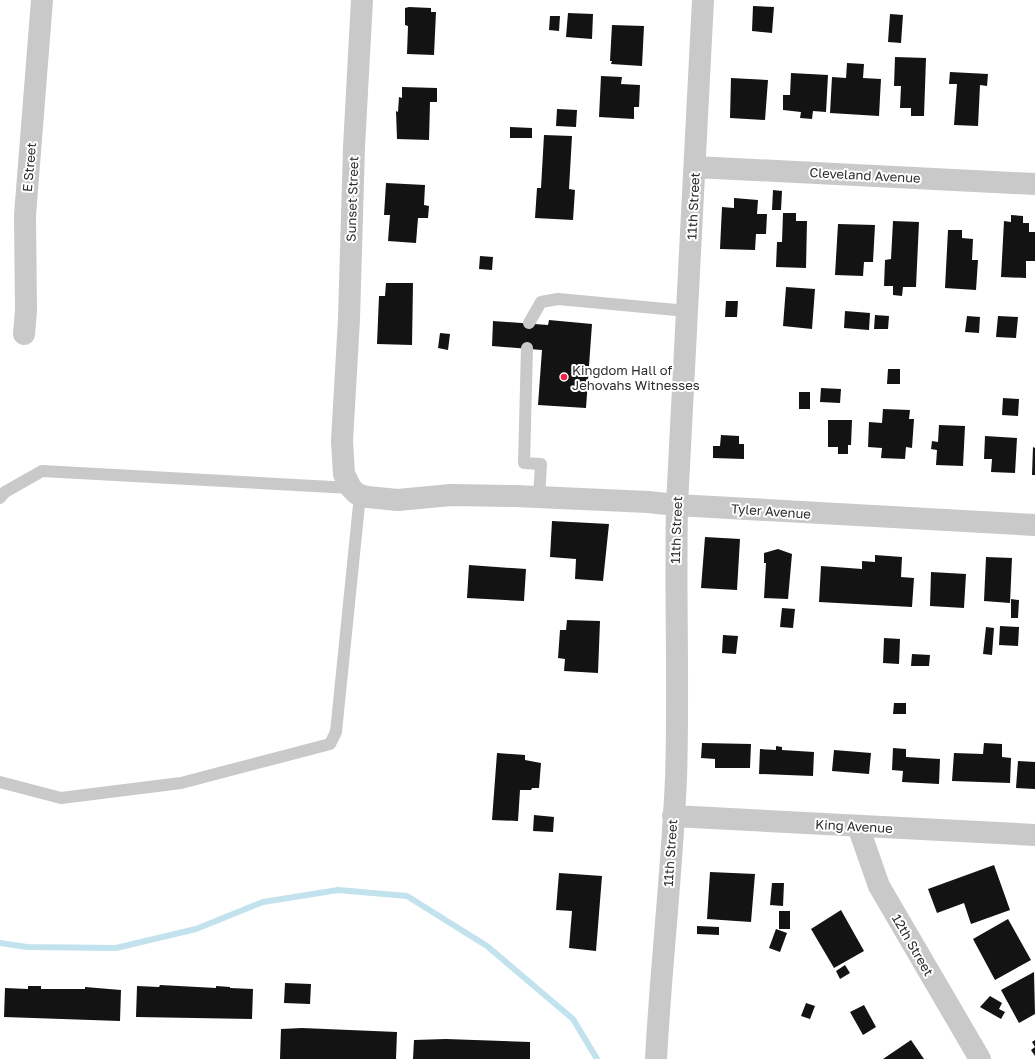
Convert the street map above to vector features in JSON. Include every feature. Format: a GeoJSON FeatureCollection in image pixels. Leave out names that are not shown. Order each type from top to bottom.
{"type":"FeatureCollection","features":[{"type":"Feature","properties":{"kind":"street","name":"E Street"},"geometry":{"type":"LineString","coordinates":[[24,334],[26,310],[25,215],[42,0]]}},
{"type":"Feature","properties":{"kind":"street","name":"Sunset Street"},"geometry":{"type":"LineString","coordinates":[[355,492],[344,474],[342,441],[349,319],[354,147],[362,0]]}},
{"type":"Feature","properties":{"kind":"street","name":"11th Street"},"geometry":{"type":"LineString","coordinates":[[656,1059],[673,816],[678,673],[675,582],[677,505],[704,0]]}},
{"type":"Feature","properties":{"kind":"street","name":"Cleveland Avenue"},"geometry":{"type":"LineString","coordinates":[[695,167],[1035,184]]}},
{"type":"Feature","properties":{"kind":"street","name":"Tyler Avenue"},"geometry":{"type":"LineString","coordinates":[[355,492],[398,500],[451,495],[539,497],[1035,525]]}},
{"type":"Feature","properties":{"kind":"street","name":"King Avenue"},"geometry":{"type":"LineString","coordinates":[[673,816],[1035,835]]}},
{"type":"Feature","properties":{"kind":"street","name":"12th Street"},"geometry":{"type":"LineString","coordinates":[[858,826],[879,886],[980,1059]]}},
{"type":"Feature","properties":{"kind":"lane"},"geometry":{"type":"LineString","coordinates":[[529,323],[541,302],[558,299],[687,311]]}},
{"type":"Feature","properties":{"kind":"lane"},"geometry":{"type":"LineString","coordinates":[[527,348],[524,463],[541,464],[539,497]]}},
{"type":"Feature","properties":{"kind":"lane"},"geometry":{"type":"LineString","coordinates":[[0,498],[5,492],[42,471],[355,492],[336,732],[330,744],[181,783],[61,798],[0,782]]}},
{"type":"Feature","properties":{"kind":"building"},"geometry":{"type":"Polygon","coordinates":[[[753,6],[774,7],[772,33],[752,31],[753,6]]]}},
{"type":"Feature","properties":{"kind":"building"},"geometry":{"type":"Polygon","coordinates":[[[405,8],[431,8],[431,12],[436,12],[434,55],[407,54],[408,26],[405,25],[405,8]]]}},
{"type":"Feature","properties":{"kind":"building"},"geometry":{"type":"Polygon","coordinates":[[[568,13],[593,14],[592,39],[566,37],[568,13]]]}},
{"type":"Feature","properties":{"kind":"building"},"geometry":{"type":"Polygon","coordinates":[[[890,14],[903,15],[901,43],[888,42],[890,14]]]}},
{"type":"Feature","properties":{"kind":"building"},"geometry":{"type":"Polygon","coordinates":[[[550,16],[560,16],[559,31],[549,30],[550,16]]]}},
{"type":"Feature","properties":{"kind":"building"},"geometry":{"type":"Polygon","coordinates":[[[612,25],[644,26],[642,66],[611,64],[612,25]]]}},
{"type":"Feature","properties":{"kind":"building"},"geometry":{"type":"Polygon","coordinates":[[[895,57],[926,58],[924,116],[911,116],[911,108],[900,108],[901,86],[894,86],[895,57]]]}},
{"type":"Feature","properties":{"kind":"building"},"geometry":{"type":"Polygon","coordinates":[[[847,63],[864,64],[863,78],[881,79],[879,116],[830,113],[832,77],[846,78],[847,63]]]}},
{"type":"Feature","properties":{"kind":"building"},"geometry":{"type":"Polygon","coordinates":[[[950,72],[988,74],[987,86],[980,85],[978,126],[954,125],[957,84],[949,84],[950,72]]]}},
{"type":"Feature","properties":{"kind":"building"},"geometry":{"type":"Polygon","coordinates":[[[791,73],[828,75],[826,112],[813,111],[812,119],[800,118],[801,112],[783,110],[783,95],[790,95],[791,73]]]}},
{"type":"Feature","properties":{"kind":"building"},"geometry":{"type":"Polygon","coordinates":[[[601,76],[622,77],[621,84],[640,85],[639,107],[634,107],[634,119],[599,117],[601,76]]]}},
{"type":"Feature","properties":{"kind":"building"},"geometry":{"type":"Polygon","coordinates":[[[731,78],[768,80],[765,120],[730,118],[731,78]]]}},
{"type":"Feature","properties":{"kind":"building"},"geometry":{"type":"Polygon","coordinates":[[[402,87],[437,88],[437,102],[430,102],[429,140],[397,139],[396,111],[398,112],[399,97],[402,98],[402,87]]]}},
{"type":"Feature","properties":{"kind":"building"},"geometry":{"type":"Polygon","coordinates":[[[557,109],[577,110],[576,127],[556,126],[557,109]]]}},
{"type":"Feature","properties":{"kind":"building"},"geometry":{"type":"Polygon","coordinates":[[[510,127],[532,128],[532,138],[510,138],[510,127]]]}},
{"type":"Feature","properties":{"kind":"building"},"geometry":{"type":"Polygon","coordinates":[[[544,135],[572,136],[569,189],[575,190],[573,220],[535,218],[537,188],[541,188],[544,135]]]}},
{"type":"Feature","properties":{"kind":"building"},"geometry":{"type":"Polygon","coordinates":[[[386,183],[425,185],[424,205],[429,206],[428,218],[418,218],[416,243],[388,241],[390,215],[384,215],[386,183]]]}},
{"type":"Feature","properties":{"kind":"building"},"geometry":{"type":"Polygon","coordinates":[[[773,190],[782,191],[781,210],[772,210],[773,190]]]}},
{"type":"Feature","properties":{"kind":"building"},"geometry":{"type":"Polygon","coordinates":[[[734,198],[758,200],[757,214],[767,214],[766,234],[756,234],[755,250],[720,249],[722,207],[734,208],[734,198]]]}},
{"type":"Feature","properties":{"kind":"building"},"geometry":{"type":"Polygon","coordinates":[[[783,213],[796,213],[796,221],[807,221],[806,268],[776,267],[777,242],[782,242],[783,213]]]}},
{"type":"Feature","properties":{"kind":"building"},"geometry":{"type":"Polygon","coordinates":[[[1011,215],[1023,216],[1023,223],[1029,223],[1029,232],[1035,232],[1035,261],[1026,261],[1026,278],[1001,277],[1004,221],[1011,222],[1011,215]]]}},
{"type":"Feature","properties":{"kind":"building"},"geometry":{"type":"Polygon","coordinates":[[[893,221],[919,222],[916,287],[903,287],[902,296],[893,295],[893,286],[884,286],[885,260],[891,259],[893,221]]]}},
{"type":"Feature","properties":{"kind":"building"},"geometry":{"type":"Polygon","coordinates":[[[838,224],[875,225],[873,262],[864,262],[863,276],[835,275],[838,224]]]}},
{"type":"Feature","properties":{"kind":"building"},"geometry":{"type":"Polygon","coordinates":[[[948,230],[962,230],[962,238],[973,239],[972,260],[978,260],[976,290],[945,288],[948,230]]]}},
{"type":"Feature","properties":{"kind":"building"},"geometry":{"type":"Polygon","coordinates":[[[480,256],[493,257],[492,270],[479,269],[480,256]]]}},
{"type":"Feature","properties":{"kind":"building"},"geometry":{"type":"Polygon","coordinates":[[[386,283],[413,283],[412,345],[377,344],[379,296],[385,296],[386,283]]]}},
{"type":"Feature","properties":{"kind":"building"},"geometry":{"type":"Polygon","coordinates":[[[786,287],[815,289],[812,329],[783,326],[786,287]]]}},
{"type":"Feature","properties":{"kind":"building"},"geometry":{"type":"Polygon","coordinates":[[[726,301],[738,301],[737,317],[725,317],[726,301]]]}},
{"type":"Feature","properties":{"kind":"building"},"geometry":{"type":"Polygon","coordinates":[[[845,311],[870,313],[869,330],[844,328],[845,311]]]}},
{"type":"Feature","properties":{"kind":"building"},"geometry":{"type":"Polygon","coordinates":[[[875,315],[889,316],[888,329],[874,329],[875,315]]]}},
{"type":"Feature","properties":{"kind":"building"},"geometry":{"type":"Polygon","coordinates":[[[967,316],[980,317],[979,333],[965,332],[967,316]]]}},
{"type":"Feature","properties":{"kind":"building"},"geometry":{"type":"Polygon","coordinates":[[[998,316],[1018,317],[1016,338],[996,337],[998,316]]]}},
{"type":"Feature","properties":{"kind":"building","name":"Kingdom Hall of Jehovahs Witnesses"},"geometry":{"type":"Polygon","coordinates":[[[549,320],[592,324],[586,408],[538,405],[542,350],[492,346],[493,321],[548,325],[549,320]]]}},
{"type":"Feature","properties":{"kind":"building"},"geometry":{"type":"Polygon","coordinates":[[[440,333],[450,334],[448,350],[438,348],[440,333]]]}},
{"type":"Feature","properties":{"kind":"building"},"geometry":{"type":"Polygon","coordinates":[[[888,369],[900,369],[900,384],[887,384],[888,369]]]}},
{"type":"Feature","properties":{"kind":"building"},"geometry":{"type":"Polygon","coordinates":[[[821,388],[841,389],[840,403],[820,402],[821,388]]]}},
{"type":"Feature","properties":{"kind":"building"},"geometry":{"type":"Polygon","coordinates":[[[799,392],[810,392],[810,409],[799,409],[799,392]]]}},
{"type":"Feature","properties":{"kind":"building"},"geometry":{"type":"Polygon","coordinates":[[[1003,398],[1019,399],[1018,416],[1002,415],[1003,398]]]}},
{"type":"Feature","properties":{"kind":"building"},"geometry":{"type":"Polygon","coordinates":[[[883,409],[910,410],[909,419],[914,419],[912,448],[906,447],[905,459],[881,458],[882,448],[868,447],[869,422],[882,423],[883,409]]]}},
{"type":"Feature","properties":{"kind":"building"},"geometry":{"type":"Polygon","coordinates":[[[828,420],[852,420],[851,445],[848,445],[848,454],[838,454],[838,447],[828,447],[828,420]]]}},
{"type":"Feature","properties":{"kind":"building"},"geometry":{"type":"Polygon","coordinates":[[[939,425],[965,426],[963,466],[936,465],[937,450],[931,449],[932,441],[938,442],[939,425]]]}},
{"type":"Feature","properties":{"kind":"building"},"geometry":{"type":"Polygon","coordinates":[[[721,435],[739,436],[739,444],[744,444],[744,459],[713,458],[713,446],[720,446],[721,435]]]}},
{"type":"Feature","properties":{"kind":"building"},"geometry":{"type":"Polygon","coordinates":[[[985,436],[1017,438],[1015,473],[991,472],[992,459],[984,459],[985,436]]]}},
{"type":"Feature","properties":{"kind":"building"},"geometry":{"type":"Polygon","coordinates":[[[1033,447],[1035,448],[1035,475],[1032,475],[1033,447]]]}},
{"type":"Feature","properties":{"kind":"building"},"geometry":{"type":"Polygon","coordinates":[[[552,521],[609,524],[603,581],[575,579],[576,559],[550,557],[552,521]]]}},
{"type":"Feature","properties":{"kind":"building"},"geometry":{"type":"Polygon","coordinates":[[[705,537],[740,539],[737,590],[701,588],[705,537]]]}},
{"type":"Feature","properties":{"kind":"building"},"geometry":{"type":"Polygon","coordinates":[[[778,549],[792,554],[788,599],[764,598],[766,563],[764,563],[764,553],[778,549]]]}},
{"type":"Feature","properties":{"kind":"building"},"geometry":{"type":"Polygon","coordinates":[[[875,555],[902,557],[901,577],[914,578],[912,607],[819,602],[821,566],[862,569],[862,561],[875,562],[875,555]]]}},
{"type":"Feature","properties":{"kind":"building"},"geometry":{"type":"Polygon","coordinates":[[[986,557],[1012,558],[1010,603],[984,601],[986,557]]]}},
{"type":"Feature","properties":{"kind":"building"},"geometry":{"type":"Polygon","coordinates":[[[469,565],[526,569],[524,601],[467,598],[469,565]]]}},
{"type":"Feature","properties":{"kind":"building"},"geometry":{"type":"Polygon","coordinates":[[[931,572],[966,574],[964,608],[930,606],[931,572]]]}},
{"type":"Feature","properties":{"kind":"building"},"geometry":{"type":"Polygon","coordinates":[[[1011,599],[1019,600],[1018,618],[1011,618],[1011,599]]]}},
{"type":"Feature","properties":{"kind":"building"},"geometry":{"type":"Polygon","coordinates":[[[782,608],[795,609],[793,628],[780,627],[782,608]]]}},
{"type":"Feature","properties":{"kind":"building"},"geometry":{"type":"Polygon","coordinates":[[[567,620],[600,621],[598,673],[564,671],[565,659],[558,658],[560,630],[566,630],[567,620]]]}},
{"type":"Feature","properties":{"kind":"building"},"geometry":{"type":"Polygon","coordinates":[[[1000,626],[1019,627],[1018,646],[999,645],[1000,626]]]}},
{"type":"Feature","properties":{"kind":"building"},"geometry":{"type":"Polygon","coordinates":[[[986,627],[994,628],[992,655],[983,654],[986,627]]]}},
{"type":"Feature","properties":{"kind":"building"},"geometry":{"type":"Polygon","coordinates":[[[723,635],[738,636],[736,654],[722,653],[723,635]]]}},
{"type":"Feature","properties":{"kind":"building"},"geometry":{"type":"Polygon","coordinates":[[[884,638],[900,639],[899,664],[883,663],[884,638]]]}},
{"type":"Feature","properties":{"kind":"building"},"geometry":{"type":"Polygon","coordinates":[[[912,654],[930,655],[929,666],[911,666],[912,654]]]}},
{"type":"Feature","properties":{"kind":"building"},"geometry":{"type":"Polygon","coordinates":[[[894,703],[906,703],[906,714],[893,714],[894,703]]]}},
{"type":"Feature","properties":{"kind":"building"},"geometry":{"type":"Polygon","coordinates":[[[702,743],[751,744],[750,768],[715,768],[715,759],[701,758],[702,743]]]}},
{"type":"Feature","properties":{"kind":"building"},"geometry":{"type":"Polygon","coordinates":[[[984,743],[1002,744],[1002,757],[1011,758],[1010,783],[952,781],[954,753],[983,754],[984,743]]]}},
{"type":"Feature","properties":{"kind":"building"},"geometry":{"type":"Polygon","coordinates":[[[776,746],[782,747],[782,750],[814,752],[813,776],[759,774],[760,749],[776,750],[776,746]]]}},
{"type":"Feature","properties":{"kind":"building"},"geometry":{"type":"Polygon","coordinates":[[[893,748],[906,749],[906,757],[940,759],[939,784],[902,782],[903,771],[892,770],[893,748]]]}},
{"type":"Feature","properties":{"kind":"building"},"geometry":{"type":"Polygon","coordinates":[[[834,750],[871,753],[869,774],[832,771],[834,750]]]}},
{"type":"Feature","properties":{"kind":"building"},"geometry":{"type":"Polygon","coordinates":[[[497,753],[525,755],[525,760],[541,763],[539,788],[520,790],[518,821],[492,820],[497,753]]]}},
{"type":"Feature","properties":{"kind":"building"},"geometry":{"type":"Polygon","coordinates":[[[1018,761],[1035,762],[1035,789],[1016,788],[1018,761]]]}},
{"type":"Feature","properties":{"kind":"building"},"geometry":{"type":"Polygon","coordinates":[[[534,815],[554,817],[553,832],[533,831],[534,815]]]}},
{"type":"Feature","properties":{"kind":"building"},"geometry":{"type":"Polygon","coordinates":[[[994,865],[1010,910],[971,924],[964,903],[937,913],[928,889],[994,865]]]}},
{"type":"Feature","properties":{"kind":"building"},"geometry":{"type":"Polygon","coordinates":[[[710,872],[755,874],[751,922],[707,919],[710,872]]]}},
{"type":"Feature","properties":{"kind":"building"},"geometry":{"type":"Polygon","coordinates":[[[559,873],[602,876],[596,951],[569,948],[572,911],[556,910],[559,873]]]}},
{"type":"Feature","properties":{"kind":"building"},"geometry":{"type":"Polygon","coordinates":[[[772,883],[784,883],[783,906],[770,905],[772,883]]]}},
{"type":"Feature","properties":{"kind":"building"},"geometry":{"type":"Polygon","coordinates":[[[841,910],[864,951],[834,968],[811,929],[841,910]]]}},
{"type":"Feature","properties":{"kind":"building"},"geometry":{"type":"Polygon","coordinates":[[[779,911],[790,911],[790,929],[779,929],[779,911]]]}},
{"type":"Feature","properties":{"kind":"building"},"geometry":{"type":"Polygon","coordinates":[[[1008,919],[1031,960],[995,980],[973,939],[1008,919]]]}},
{"type":"Feature","properties":{"kind":"building"},"geometry":{"type":"Polygon","coordinates":[[[697,926],[719,927],[719,935],[697,934],[697,926]]]}},
{"type":"Feature","properties":{"kind":"building"},"geometry":{"type":"Polygon","coordinates":[[[776,929],[787,933],[780,952],[769,948],[776,929]]]}},
{"type":"Feature","properties":{"kind":"building"},"geometry":{"type":"Polygon","coordinates":[[[845,965],[850,973],[840,979],[836,971],[845,965]]]}},
{"type":"Feature","properties":{"kind":"building"},"geometry":{"type":"Polygon","coordinates":[[[1034,972],[1035,1014],[1019,1023],[1001,990],[1034,972]]]}},
{"type":"Feature","properties":{"kind":"building"},"geometry":{"type":"Polygon","coordinates":[[[285,983],[311,984],[310,1004],[284,1003],[285,983]]]}},
{"type":"Feature","properties":{"kind":"building"},"geometry":{"type":"Polygon","coordinates":[[[160,985],[216,988],[216,986],[253,989],[252,1019],[136,1017],[137,986],[159,987],[160,985]]]}},
{"type":"Feature","properties":{"kind":"building"},"geometry":{"type":"Polygon","coordinates":[[[28,986],[41,986],[41,989],[85,989],[85,987],[121,990],[120,1021],[4,1017],[5,988],[28,989],[28,986]]]}},
{"type":"Feature","properties":{"kind":"building"},"geometry":{"type":"Polygon","coordinates":[[[990,996],[1002,1003],[999,1009],[1005,1012],[1001,1019],[980,1007],[990,996]]]}},
{"type":"Feature","properties":{"kind":"building"},"geometry":{"type":"Polygon","coordinates":[[[806,1003],[815,1006],[810,1019],[801,1016],[806,1003]]]}},
{"type":"Feature","properties":{"kind":"building"},"geometry":{"type":"Polygon","coordinates":[[[864,1005],[876,1027],[863,1035],[850,1012],[864,1005]]]}},
{"type":"Feature","properties":{"kind":"building"},"geometry":{"type":"Polygon","coordinates":[[[302,1028],[397,1032],[396,1059],[280,1059],[281,1029],[302,1028]]]}},
{"type":"Feature","properties":{"kind":"building"},"geometry":{"type":"Polygon","coordinates":[[[446,1039],[530,1042],[530,1059],[413,1059],[414,1040],[446,1039]]]}},
{"type":"Feature","properties":{"kind":"building"},"geometry":{"type":"Polygon","coordinates":[[[911,1040],[924,1059],[883,1059],[911,1040]]]}},
{"type":"Feature","properties":{"kind":"building"},"geometry":{"type":"Polygon","coordinates":[[[1035,1040],[1035,1047],[1032,1042],[1035,1040]]]}},
{"type":"Feature","properties":{"kind":"building"},"geometry":{"type":"Polygon","coordinates":[[[1035,1047],[1035,1056],[1031,1050],[1035,1047]]]}},
{"type":"Feature","properties":{"kind":"waterway"},"geometry":{"type":"LineString","coordinates":[[0,943],[27,947],[116,948],[196,929],[263,902],[338,890],[407,896],[487,946],[573,1019],[597,1059]]}},
{"type":"Feature","properties":{"kind":"place","name":"Kingdom Hall of Jehovahs Witnesses"},"geometry":{"type":"Point","coordinates":[564,377]}}]}
